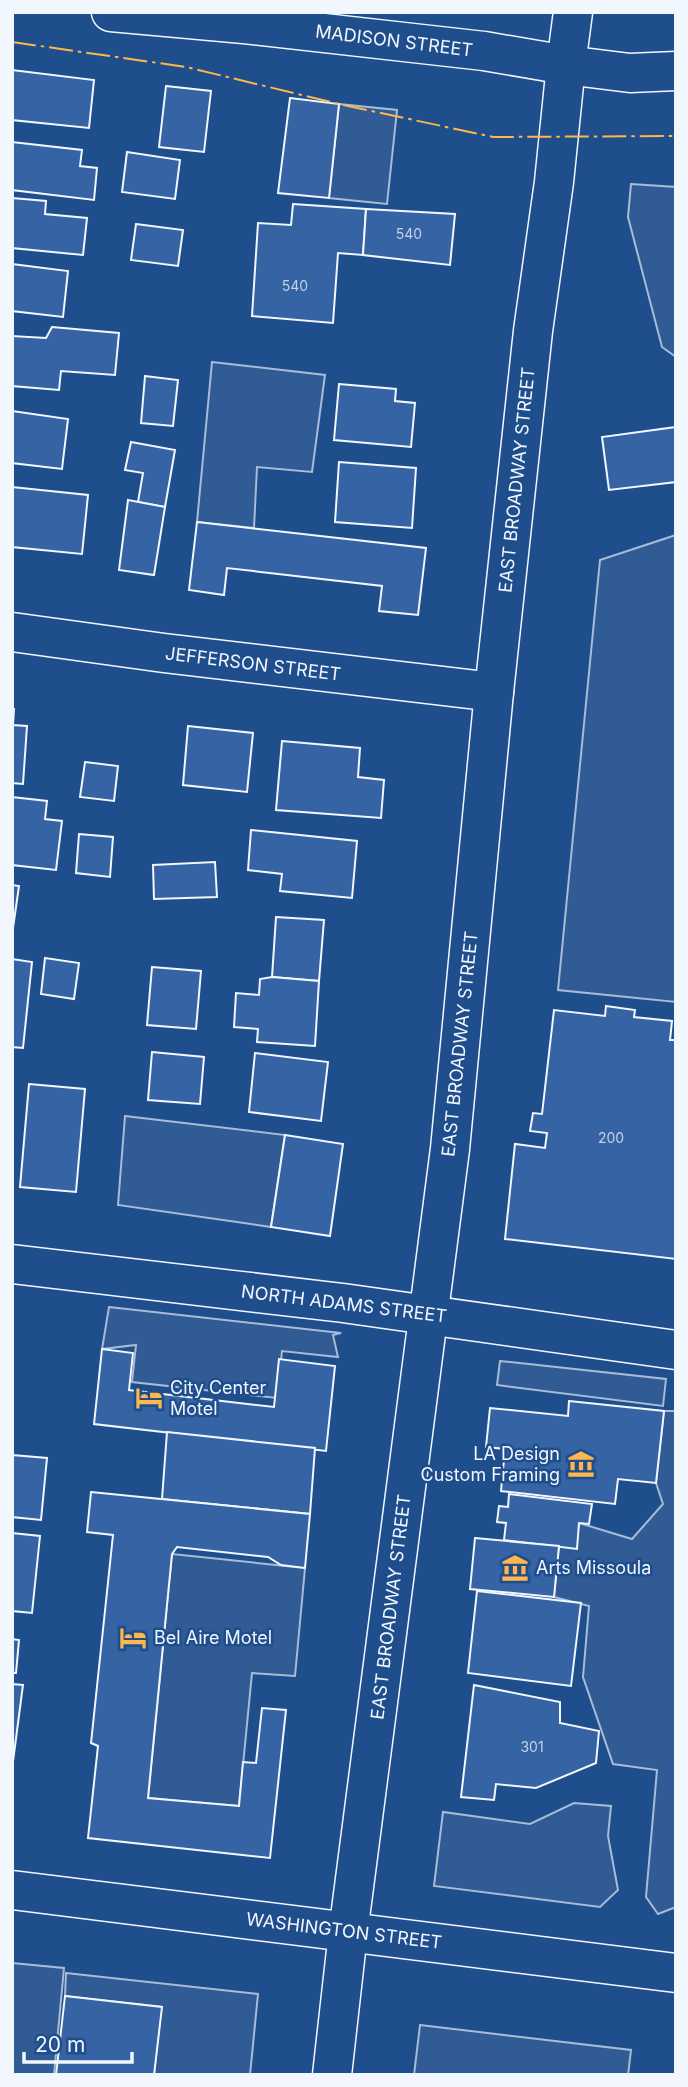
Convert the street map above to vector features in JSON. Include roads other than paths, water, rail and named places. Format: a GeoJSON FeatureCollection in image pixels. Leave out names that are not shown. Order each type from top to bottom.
{"type":"FeatureCollection","features":[{"type":"Feature","properties":{"kind":"main road","name":"MADISON STREET"},"geometry":{"type":"LineString","coordinates":[[111,12],[461,48],[630,73],[676,71]]}},
{"type":"Feature","properties":{"kind":"main road","name":"EAST BROADWAY STREET"},"geometry":{"type":"LineString","coordinates":[[332,2075],[450,1149],[494,692],[533,331],[554,182],[573,12]]}},
{"type":"Feature","properties":{"kind":"main road","name":"JEFFERSON STREET"},"geometry":{"type":"LineString","coordinates":[[12,632],[494,692]]}},
{"type":"Feature","properties":{"kind":"main road","name":"NORTH ADAMS STREET"},"geometry":{"type":"LineString","coordinates":[[12,1264],[430,1315],[676,1350]]}},
{"type":"Feature","properties":{"kind":"main road","name":"WASHINGTON STREET"},"geometry":{"type":"LineString","coordinates":[[12,1890],[676,1973]]}},
{"type":"Feature","properties":{"kind":"place","name":"City Center Motel"},"geometry":{"type":"Point","coordinates":[149,1398]}},
{"type":"Feature","properties":{"kind":"place","name":"LA Design Custom Framing"},"geometry":{"type":"Point","coordinates":[581,1464]}},
{"type":"Feature","properties":{"kind":"place","name":"Arts Missoula"},"geometry":{"type":"Point","coordinates":[515,1568]}},
{"type":"Feature","properties":{"kind":"place","name":"Bel Aire Motel"},"geometry":{"type":"Point","coordinates":[133,1638]}}]}
